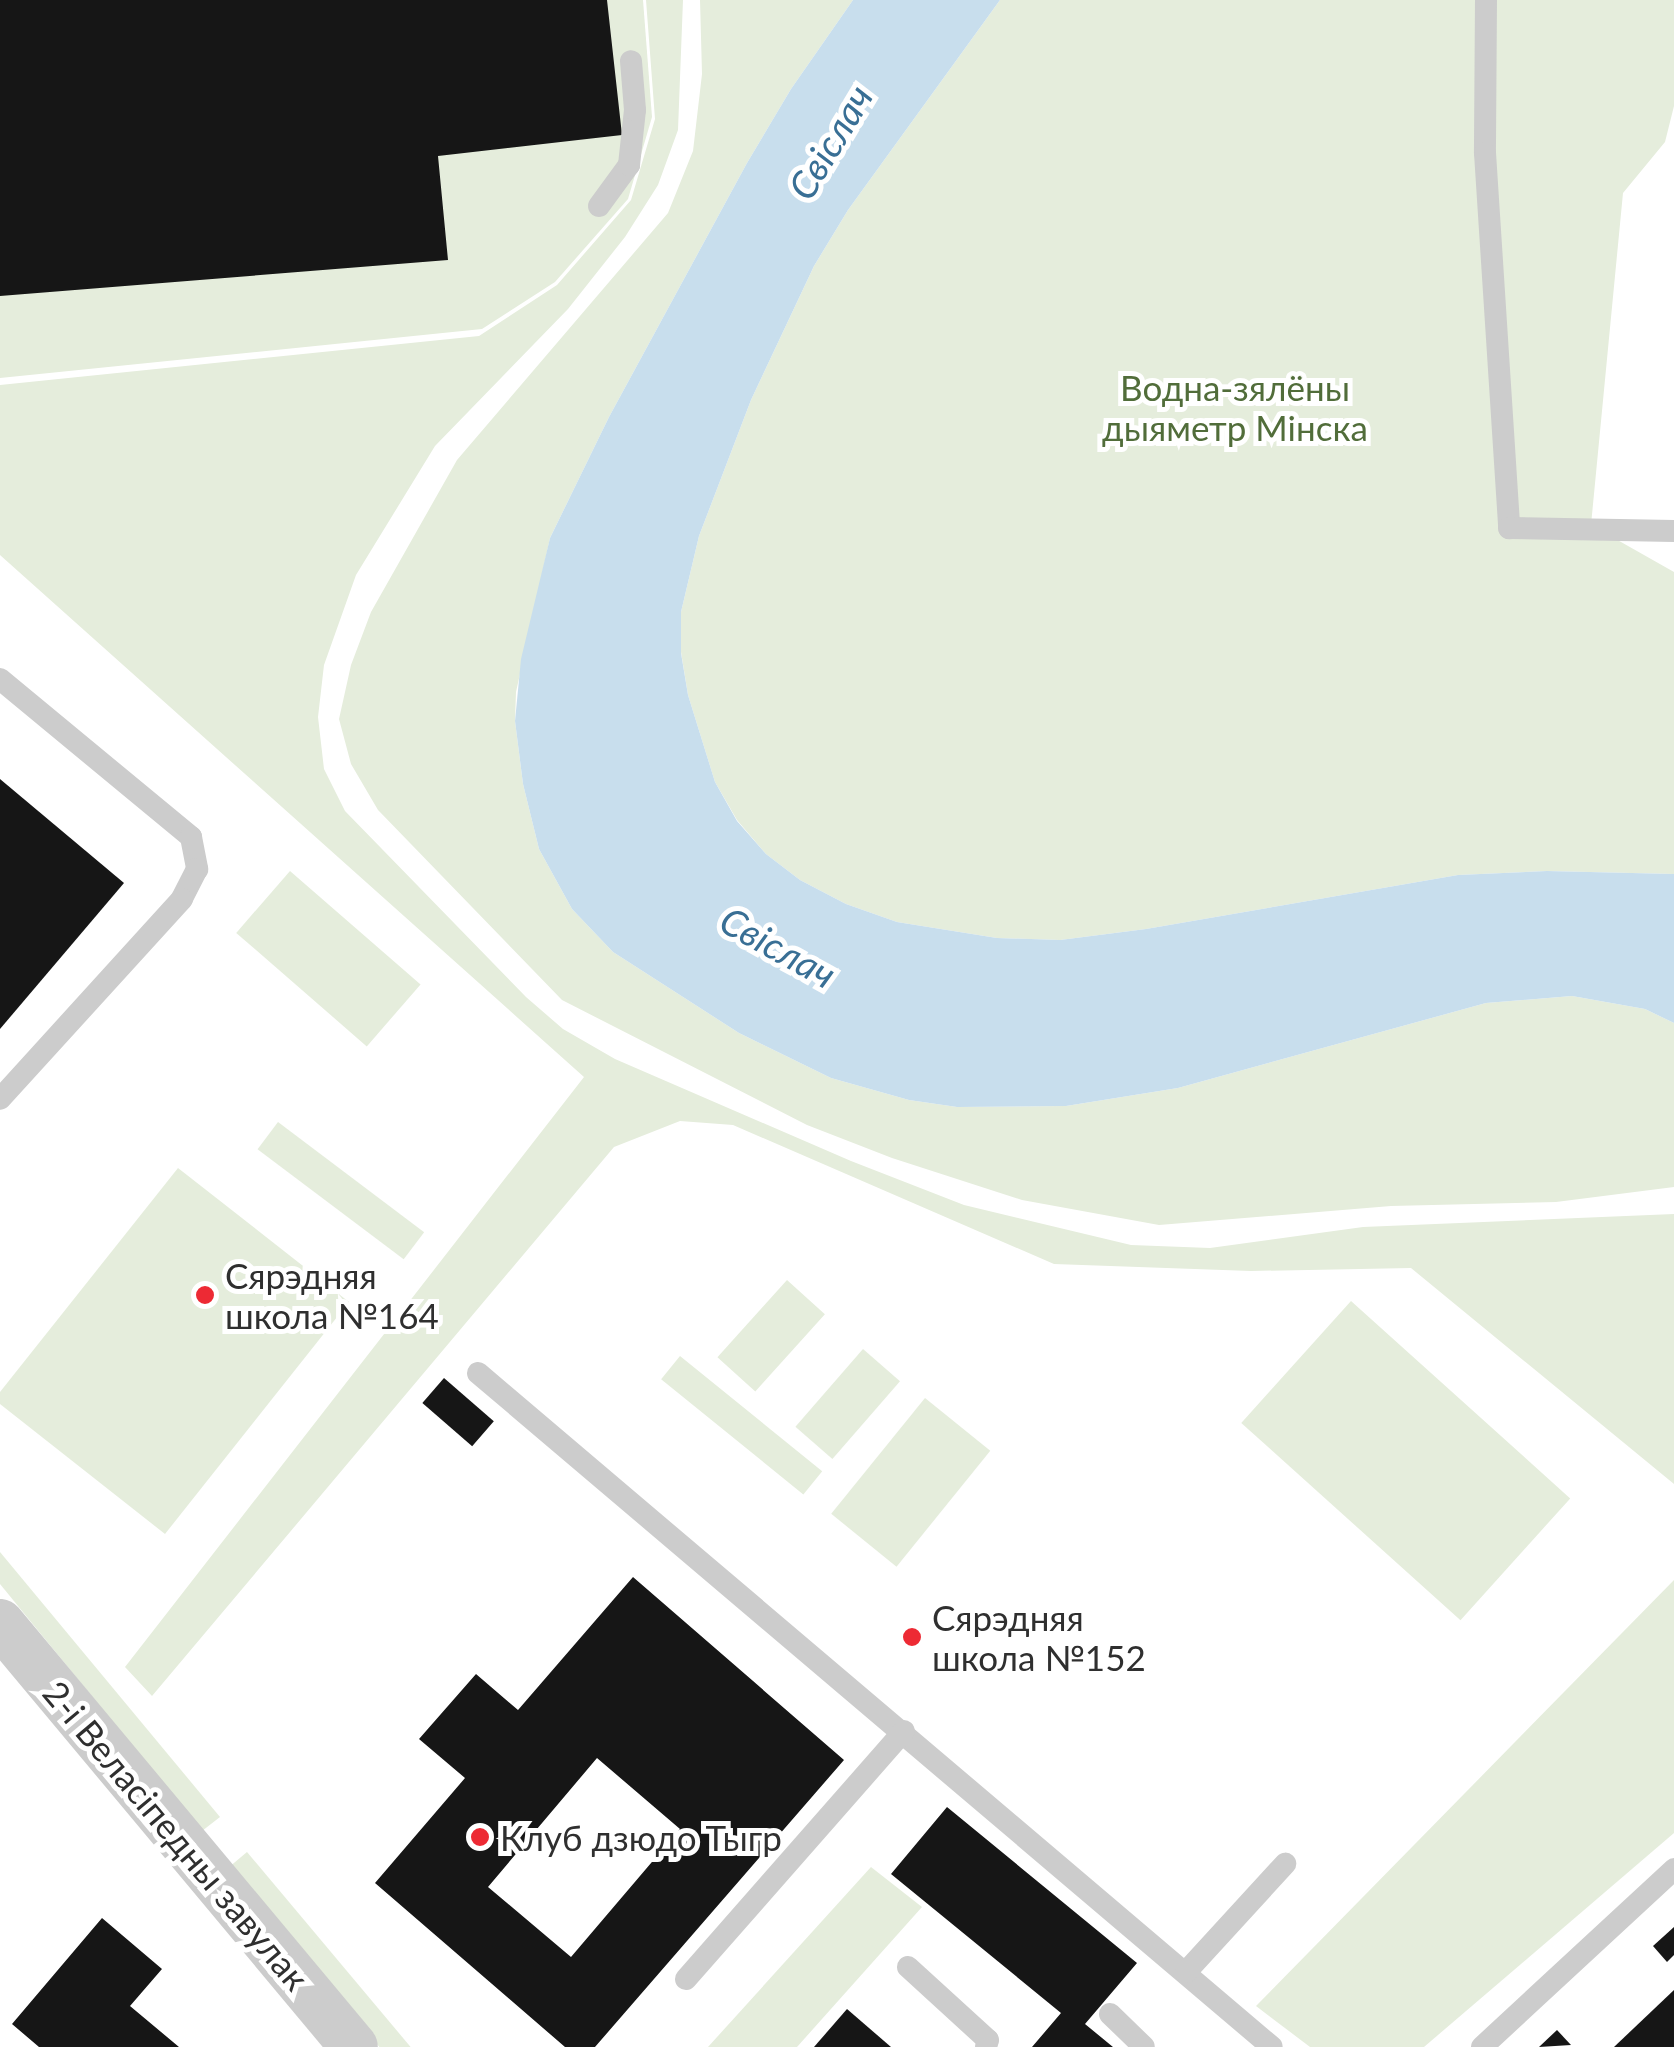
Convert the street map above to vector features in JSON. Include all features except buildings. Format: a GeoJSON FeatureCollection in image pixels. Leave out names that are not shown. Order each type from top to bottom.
{"type":"FeatureCollection","features":[{"type":"Feature","properties":{"kind":"street","name":"2-і Веласіпедны завулак"},"geometry":{"type":"LineString","coordinates":[[0,1623],[354,2047]]}},
{"type":"Feature","properties":{"kind":"lane"},"geometry":{"type":"LineString","coordinates":[[1486,0],[1485,154],[1508,528],[1674,531]]}},
{"type":"Feature","properties":{"kind":"lane"},"geometry":{"type":"LineString","coordinates":[[600,206],[629,164],[635,110],[631,62]]}},
{"type":"Feature","properties":{"kind":"lane"},"geometry":{"type":"LineString","coordinates":[[0,679],[190,838],[197,869],[182,899],[0,1099]]}},
{"type":"Feature","properties":{"kind":"lane"},"geometry":{"type":"LineString","coordinates":[[478,1372],[1272,2047]]}},
{"type":"Feature","properties":{"kind":"lane"},"geometry":{"type":"LineString","coordinates":[[686,1980],[904,1731]]}},
{"type":"Feature","properties":{"kind":"lane"},"geometry":{"type":"LineString","coordinates":[[1186,1972],[1285,1864]]}},
{"type":"Feature","properties":{"kind":"lane"},"geometry":{"type":"LineString","coordinates":[[1482,2047],[1674,1869]]}},
{"type":"Feature","properties":{"kind":"lane"},"geometry":{"type":"LineString","coordinates":[[908,1968],[988,2040],[986,2047]]}},
{"type":"Feature","properties":{"kind":"lane"},"geometry":{"type":"LineString","coordinates":[[1110,2014],[1144,2047]]}},
{"type":"Feature","properties":{"kind":"green space"},"geometry":{"type":"Polygon","coordinates":[[[0,0],[643,0],[652,117],[628,199],[555,282],[482,329],[0,378],[0,0]]]}},
{"type":"Feature","properties":{"kind":"green space"},"geometry":{"type":"Polygon","coordinates":[[[646,0],[683,0],[678,130],[658,185],[625,237],[568,309],[435,446],[356,575],[324,665],[318,717],[324,769],[345,811],[526,997],[563,1029],[615,1059],[851,1161],[964,1205],[1131,1245],[1210,1248],[1363,1227],[1674,1214],[1674,1484],[1411,1268],[1251,1271],[1054,1264],[733,1125],[680,1121],[614,1147],[152,1696],[125,1667],[584,1077],[0,555],[0,385],[479,336],[557,285],[631,200],[655,119],[646,0]]]}},
{"type":"Feature","properties":{"kind":"green space"},"geometry":{"type":"Polygon","coordinates":[[[700,0],[853,0],[791,89],[747,163],[609,417],[550,538],[516,692],[515,721],[523,784],[539,849],[572,909],[613,952],[739,1033],[831,1078],[909,1100],[957,1107],[1066,1106],[1178,1088],[1486,1003],[1572,996],[1645,1009],[1674,1023],[1674,1187],[1556,1202],[1391,1206],[1159,1225],[1022,1200],[892,1158],[807,1125],[562,1000],[378,810],[351,764],[339,719],[351,665],[371,612],[457,460],[668,213],[693,151],[702,74],[700,0]]]}},
{"type":"Feature","properties":{"kind":"green space","name":"Водна-зялёны дыяметр Мінска"},"geometry":{"type":"Polygon","coordinates":[[[1000,0],[1674,0],[1674,106],[1665,142],[1623,193],[1591,525],[1674,572],[1674,874],[1547,871],[1458,875],[1146,929],[1060,940],[997,938],[897,922],[846,904],[800,880],[766,854],[737,820],[715,782],[688,695],[681,652],[681,612],[699,536],[751,400],[814,266],[848,210],[1000,0]]]}},
{"type":"Feature","properties":{"kind":"green space"},"geometry":{"type":"Polygon","coordinates":[[[290,871],[421,984],[367,1046],[236,933],[290,871]]]}},
{"type":"Feature","properties":{"kind":"green space"},"geometry":{"type":"Polygon","coordinates":[[[278,1122],[424,1232],[404,1259],[258,1149],[278,1122]]]}},
{"type":"Feature","properties":{"kind":"green space"},"geometry":{"type":"Polygon","coordinates":[[[178,1168],[349,1302],[165,1534],[0,1404],[0,1392],[178,1168]]]}},
{"type":"Feature","properties":{"kind":"green space"},"geometry":{"type":"Polygon","coordinates":[[[787,1280],[825,1314],[755,1391],[717,1357],[787,1280]]]}},
{"type":"Feature","properties":{"kind":"green space"},"geometry":{"type":"Polygon","coordinates":[[[1351,1301],[1570,1498],[1460,1620],[1241,1423],[1351,1301]]]}},
{"type":"Feature","properties":{"kind":"green space"},"geometry":{"type":"Polygon","coordinates":[[[863,1349],[900,1381],[832,1459],[795,1427],[863,1349]]]}},
{"type":"Feature","properties":{"kind":"green space"},"geometry":{"type":"Polygon","coordinates":[[[680,1356],[822,1471],[803,1494],[661,1379],[680,1356]]]}},
{"type":"Feature","properties":{"kind":"green space"},"geometry":{"type":"Polygon","coordinates":[[[925,1398],[990,1451],[897,1567],[831,1514],[925,1398]]]}},
{"type":"Feature","properties":{"kind":"green space"},"geometry":{"type":"Polygon","coordinates":[[[0,1552],[220,1817],[202,1831],[0,1584],[0,1552]]]}},
{"type":"Feature","properties":{"kind":"green space"},"geometry":{"type":"Polygon","coordinates":[[[1674,1580],[1674,1833],[1424,2047],[1310,2047],[1256,2006],[1674,1580]]]}},
{"type":"Feature","properties":{"kind":"green space"},"geometry":{"type":"Polygon","coordinates":[[[247,1852],[411,2047],[379,2047],[229,1867],[247,1852]]]}},
{"type":"Feature","properties":{"kind":"green space"},"geometry":{"type":"Polygon","coordinates":[[[871,1867],[922,1907],[797,2047],[708,2047],[871,1867]]]}},
{"type":"Feature","properties":{"kind":"water","name":"Свіслач"},"geometry":{"type":"Polygon","coordinates":[[[853,0],[1000,0],[848,210],[814,266],[751,400],[699,536],[681,612],[681,653],[688,695],[715,782],[737,821],[766,854],[800,880],[846,904],[897,922],[997,938],[1060,940],[1146,929],[1458,875],[1547,871],[1674,874],[1674,1023],[1645,1009],[1572,996],[1486,1003],[1178,1088],[1066,1106],[957,1107],[909,1100],[831,1078],[739,1033],[613,952],[572,909],[539,849],[523,784],[515,721],[521,659],[550,538],[609,417],[747,163],[791,89],[853,0]]]}},
{"type":"Feature","properties":{"kind":"place","name":"Сярэдняя школа №164"},"geometry":{"type":"Point","coordinates":[205,1295]}},
{"type":"Feature","properties":{"kind":"place","name":"Сярэдняя школа №152"},"geometry":{"type":"Point","coordinates":[912,1637]}},
{"type":"Feature","properties":{"kind":"place","name":"Клуб дзюдо Тыгр"},"geometry":{"type":"Point","coordinates":[480,1837]}}]}
